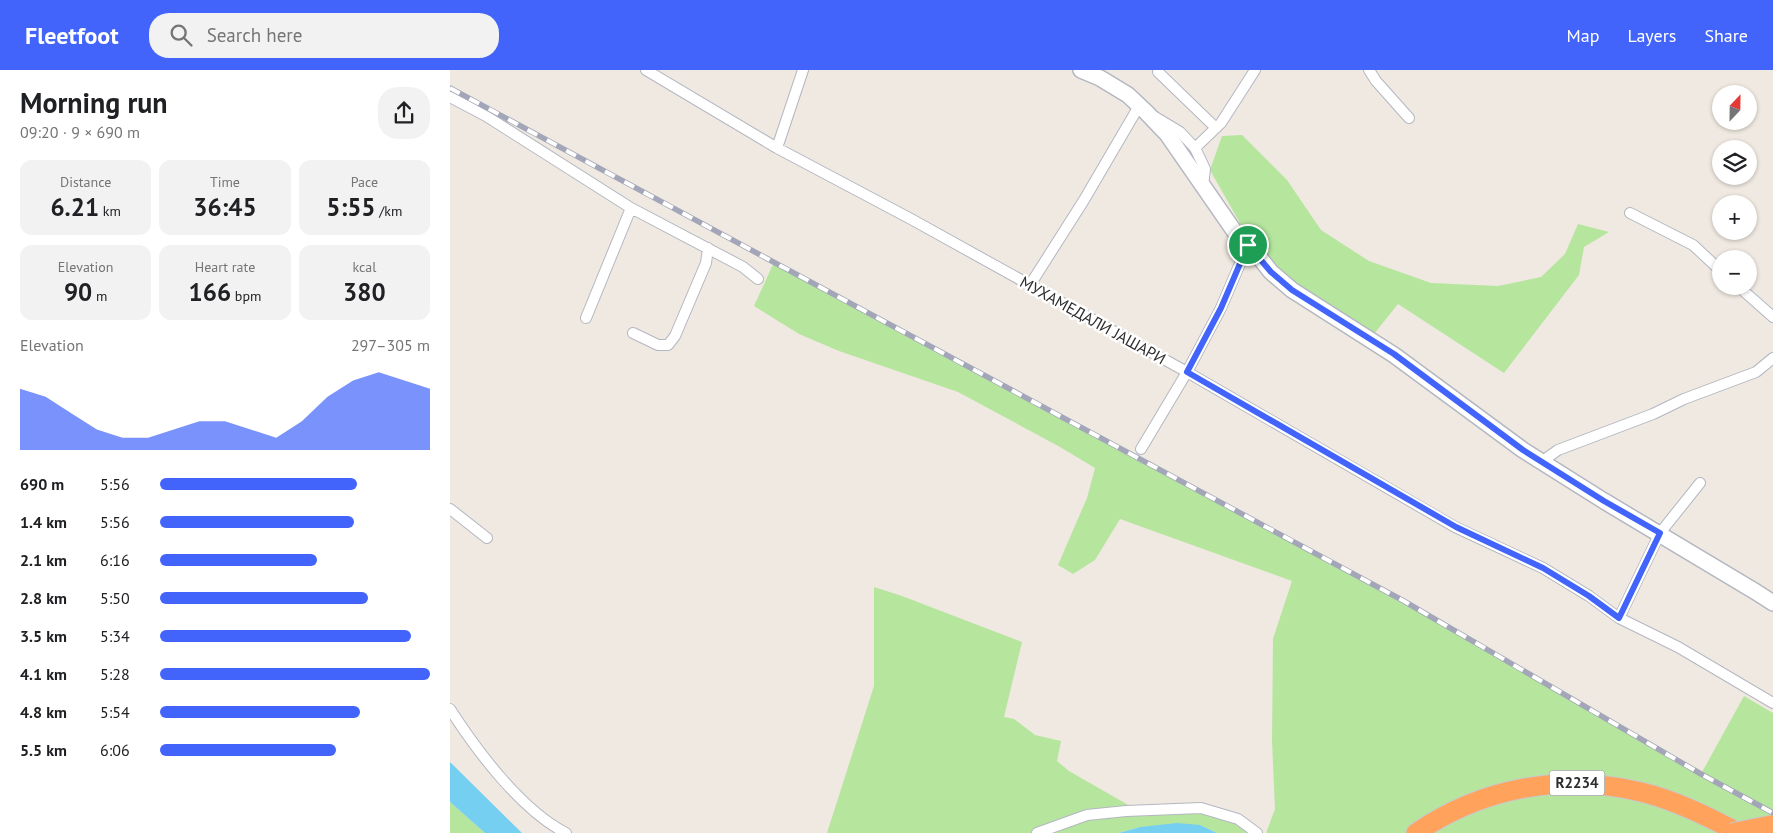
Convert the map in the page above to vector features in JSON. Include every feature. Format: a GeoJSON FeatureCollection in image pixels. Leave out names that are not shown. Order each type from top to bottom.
{"type":"FeatureCollection","features":[{"type":"Feature","properties":{"kind":"highway","name":"R2234"},"geometry":{"type":"LineString","coordinates":[[1416,833],[1464,806],[1505,791],[1540,785],[1576,783],[1610,786],[1642,792],[1667,800],[1740,833]]}},
{"type":"Feature","properties":{"kind":"highway"},"geometry":{"type":"LineString","coordinates":[[1731,833],[1772,825]]}},
{"type":"Feature","properties":{"kind":"highway"},"geometry":{"type":"LineString","coordinates":[[1749,833],[1772,825]]}},
{"type":"Feature","properties":{"kind":"main road"},"geometry":{"type":"LineString","coordinates":[[1081,70],[1100,78],[1128,95],[1167,134],[1239,238],[1248,245],[1271,272],[1292,290],[1394,354],[1541,462],[1660,533],[1773,604]]}},
{"type":"Feature","properties":{"kind":"street","name":"МУХАМЕДАЛИ ЈАШАРИ"},"geometry":{"type":"LineString","coordinates":[[646,70],[777,148],[1187,372],[1456,527],[1543,568],[1589,596],[1619,618],[1678,647],[1773,703]]}},
{"type":"Feature","properties":{"kind":"street"},"geometry":{"type":"LineString","coordinates":[[777,148],[803,70]]}},
{"type":"Feature","properties":{"kind":"street"},"geometry":{"type":"LineString","coordinates":[[1196,148],[1221,123],[1256,70]]}},
{"type":"Feature","properties":{"kind":"street"},"geometry":{"type":"LineString","coordinates":[[1369,70],[1376,81],[1409,118]]}},
{"type":"Feature","properties":{"kind":"street"},"geometry":{"type":"LineString","coordinates":[[1158,72],[1216,128]]}},
{"type":"Feature","properties":{"kind":"street"},"geometry":{"type":"LineString","coordinates":[[450,97],[486,116],[631,208],[743,267],[758,279]]}},
{"type":"Feature","properties":{"kind":"street"},"geometry":{"type":"LineString","coordinates":[[1030,285],[1142,109],[1180,132],[1196,148],[1206,170],[1203,186]]}},
{"type":"Feature","properties":{"kind":"street"},"geometry":{"type":"LineString","coordinates":[[586,318],[631,208]]}},
{"type":"Feature","properties":{"kind":"street"},"geometry":{"type":"LineString","coordinates":[[1630,213],[1693,245],[1712,263]]}},
{"type":"Feature","properties":{"kind":"street"},"geometry":{"type":"LineString","coordinates":[[1141,449],[1187,372],[1221,308],[1248,245]]}},
{"type":"Feature","properties":{"kind":"street"},"geometry":{"type":"LineString","coordinates":[[633,333],[658,345],[668,345],[675,336],[706,263],[708,248]]}},
{"type":"Feature","properties":{"kind":"street"},"geometry":{"type":"LineString","coordinates":[[1748,295],[1773,317]]}},
{"type":"Feature","properties":{"kind":"street"},"geometry":{"type":"LineString","coordinates":[[1541,462],[1558,450],[1653,414],[1684,398],[1756,372],[1773,358]]}},
{"type":"Feature","properties":{"kind":"street"},"geometry":{"type":"LineString","coordinates":[[1619,618],[1660,533],[1700,482]]}},
{"type":"Feature","properties":{"kind":"street"},"geometry":{"type":"LineString","coordinates":[[450,509],[487,538]]}},
{"type":"Feature","properties":{"kind":"street"},"geometry":{"type":"LineString","coordinates":[[450,709],[503,779],[537,813],[566,833]]}},
{"type":"Feature","properties":{"kind":"street"},"geometry":{"type":"LineString","coordinates":[[1037,833],[1086,816],[1126,811],[1201,808],[1238,819],[1257,833]]}},
{"type":"Feature","properties":{"kind":"green space"},"geometry":{"type":"Polygon","coordinates":[[[1242,135],[1287,180],[1321,230],[1369,261],[1431,283],[1498,286],[1541,277],[1565,254],[1578,224],[1609,232],[1584,247],[1579,275],[1504,373],[1398,304],[1374,334],[1290,281],[1245,232],[1210,170],[1222,136],[1242,135]]]}},
{"type":"Feature","properties":{"kind":"green space"},"geometry":{"type":"Polygon","coordinates":[[[774,262],[1402,600],[1701,774],[1744,696],[1773,713],[1773,833],[1266,833],[1275,809],[1272,741],[1273,639],[1292,581],[1120,519],[1095,560],[1073,574],[1058,565],[1087,498],[1095,468],[958,392],[839,351],[799,334],[754,306],[774,262]]]}},
{"type":"Feature","properties":{"kind":"green space"},"geometry":{"type":"Polygon","coordinates":[[[874,587],[1022,642],[1004,717],[1014,719],[1035,735],[1061,741],[1057,761],[1069,771],[1137,810],[1223,814],[1254,833],[1217,833],[1200,825],[1140,827],[1119,833],[827,833],[874,686],[874,587]]]}},
{"type":"Feature","properties":{"kind":"green space"},"geometry":{"type":"Polygon","coordinates":[[[450,802],[485,833],[450,833],[450,802]]]}},
{"type":"Feature","properties":{"kind":"water"},"geometry":{"type":"Polygon","coordinates":[[[450,762],[522,833],[485,833],[450,802],[450,762]]]}},
{"type":"Feature","properties":{"kind":"water"},"geometry":{"type":"Polygon","coordinates":[[[1177,823],[1200,825],[1217,833],[1119,833],[1140,827],[1177,823]]]}},
{"type":"Feature","properties":{"kind":"railway"},"geometry":{"type":"LineString","coordinates":[[450,88],[1402,600],[1701,774],[1773,813]]}},
{"type":"Feature","properties":{"kind":"route"},"geometry":{"type":"LineString","coordinates":[[1248,245],[1271,272],[1292,290],[1394,354],[1523,450],[1604,501],[1660,533],[1619,618],[1589,596],[1543,568],[1456,527],[1187,372],[1221,308],[1248,245]]}}]}
